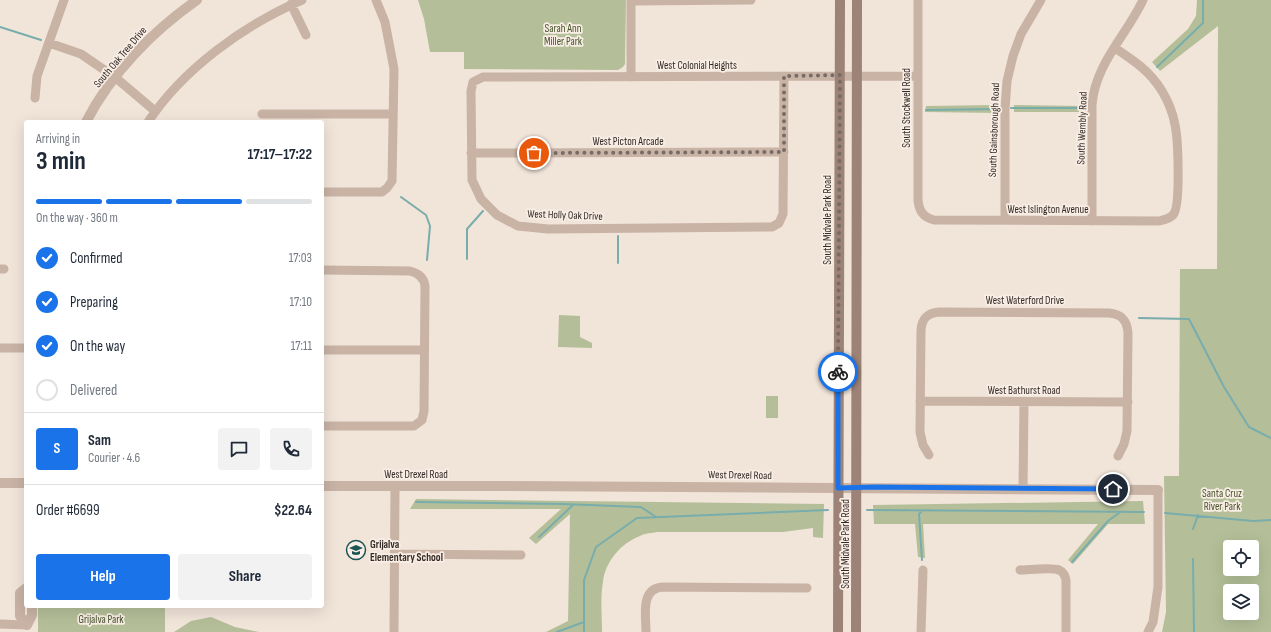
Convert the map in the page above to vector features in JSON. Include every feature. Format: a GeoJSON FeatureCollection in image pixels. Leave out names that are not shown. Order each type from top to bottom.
{"type":"FeatureCollection","features":[{"type":"Feature","properties":{"kind":"main road","name":"South Midvale Park Road"},"geometry":{"type":"LineString","coordinates":[[838,632],[840,0]]}},
{"type":"Feature","properties":{"kind":"main road","name":"South Midvale Park Road"},"geometry":{"type":"LineString","coordinates":[[856,632],[857,0]]}},
{"type":"Feature","properties":{"kind":"street"},"geometry":{"type":"LineString","coordinates":[[34,98],[37,76],[64,0]]}},
{"type":"Feature","properties":{"kind":"street","name":"South Oak Tree Drive"},"geometry":{"type":"LineString","coordinates":[[87,120],[97,103],[134,55],[158,31],[197,0]]}},
{"type":"Feature","properties":{"kind":"street"},"geometry":{"type":"LineString","coordinates":[[149,120],[155,111],[201,62],[240,33],[291,4],[302,0]]}},
{"type":"Feature","properties":{"kind":"street"},"geometry":{"type":"LineString","coordinates":[[324,192],[377,192],[392,189],[392,114],[394,69],[385,22],[376,0]]}},
{"type":"Feature","properties":{"kind":"street"},"geometry":{"type":"LineString","coordinates":[[631,77],[631,1],[750,0]]}},
{"type":"Feature","properties":{"kind":"street","name":"South Stockwell Road"},"geometry":{"type":"LineString","coordinates":[[918,0],[918,200],[921,218]]}},
{"type":"Feature","properties":{"kind":"street","name":"South Gainsborough Road"},"geometry":{"type":"LineString","coordinates":[[1005,220],[1005,109],[1007,81],[1013,56],[1021,34],[1041,0]]}},
{"type":"Feature","properties":{"kind":"street","name":"South Wembly Road"},"geometry":{"type":"LineString","coordinates":[[1092,221],[1093,97],[1099,74],[1143,0]]}},
{"type":"Feature","properties":{"kind":"street"},"geometry":{"type":"LineString","coordinates":[[291,4],[306,35]]}},
{"type":"Feature","properties":{"kind":"street"},"geometry":{"type":"LineString","coordinates":[[49,44],[81,54],[116,78],[155,111]]}},
{"type":"Feature","properties":{"kind":"street","name":"West Islington Avenue"},"geometry":{"type":"LineString","coordinates":[[921,218],[940,221],[1159,221],[1169,218],[1176,218],[1178,201],[1177,144],[1175,124],[1170,106],[1158,84],[1147,72],[1115,48]]}},
{"type":"Feature","properties":{"kind":"street"},"geometry":{"type":"LineString","coordinates":[[784,76],[784,152]]}},
{"type":"Feature","properties":{"kind":"street","name":"West Colonial Heights"},"geometry":{"type":"LineString","coordinates":[[474,79],[487,77],[918,76]]}},
{"type":"Feature","properties":{"kind":"street","name":"West Holly Oak Drive"},"geometry":{"type":"LineString","coordinates":[[474,79],[471,91],[472,180],[481,199],[497,215],[518,226],[548,229],[761,228],[781,225],[783,214],[784,152]]}},
{"type":"Feature","properties":{"kind":"street"},"geometry":{"type":"LineString","coordinates":[[262,114],[392,114]]}},
{"type":"Feature","properties":{"kind":"street","name":"West Picton Arcade"},"geometry":{"type":"LineString","coordinates":[[472,153],[784,152]]}},
{"type":"Feature","properties":{"kind":"street"},"geometry":{"type":"LineString","coordinates":[[324,270],[410,271],[420,273],[424,283],[424,415],[422,424],[414,426],[324,426]]}},
{"type":"Feature","properties":{"kind":"street"},"geometry":{"type":"LineString","coordinates":[[919,309],[926,316],[921,325],[921,438],[929,455]]}},
{"type":"Feature","properties":{"kind":"street","name":"West Waterford Drive"},"geometry":{"type":"LineString","coordinates":[[926,316],[939,312],[1114,313],[1127,315],[1128,402]]}},
{"type":"Feature","properties":{"kind":"street"},"geometry":{"type":"LineString","coordinates":[[0,348],[24,348]]}},
{"type":"Feature","properties":{"kind":"street"},"geometry":{"type":"LineString","coordinates":[[324,350],[424,350]]}},
{"type":"Feature","properties":{"kind":"street","name":"West Bathurst Road"},"geometry":{"type":"LineString","coordinates":[[920,401],[1128,402]]}},
{"type":"Feature","properties":{"kind":"street"},"geometry":{"type":"LineString","coordinates":[[1024,402],[1024,489]]}},
{"type":"Feature","properties":{"kind":"street"},"geometry":{"type":"LineString","coordinates":[[1118,456],[1126,438],[1128,402]]}},
{"type":"Feature","properties":{"kind":"street"},"geometry":{"type":"LineString","coordinates":[[0,482],[24,483]]}},
{"type":"Feature","properties":{"kind":"street","name":"West Drexel Road"},"geometry":{"type":"LineString","coordinates":[[324,486],[857,487],[1158,490]]}},
{"type":"Feature","properties":{"kind":"street"},"geometry":{"type":"LineString","coordinates":[[394,632],[395,487]]}},
{"type":"Feature","properties":{"kind":"street"},"geometry":{"type":"LineString","coordinates":[[1148,632],[1153,622],[1158,587],[1158,490]]}},
{"type":"Feature","properties":{"kind":"street"},"geometry":{"type":"LineString","coordinates":[[395,554],[521,555]]}},
{"type":"Feature","properties":{"kind":"street"},"geometry":{"type":"LineString","coordinates":[[1020,570],[1051,569],[1058,570],[1064,574],[1066,580],[1066,632]]}},
{"type":"Feature","properties":{"kind":"street"},"geometry":{"type":"LineString","coordinates":[[921,632],[923,570]]}},
{"type":"Feature","properties":{"kind":"street"},"geometry":{"type":"LineString","coordinates":[[646,632],[646,601],[650,589],[663,587],[807,588]]}},
{"type":"Feature","properties":{"kind":"street"},"geometry":{"type":"LineString","coordinates":[[24,590],[20,593],[20,616],[26,628]]}},
{"type":"Feature","properties":{"kind":"street"},"geometry":{"type":"LineString","coordinates":[[26,628],[32,615],[32,608]]}},
{"type":"Feature","properties":{"kind":"street"},"geometry":{"type":"LineString","coordinates":[[0,624],[26,628]]}},
{"type":"Feature","properties":{"kind":"green space","name":"Sarah Ann Miller Park"},"geometry":{"type":"Polygon","coordinates":[[[418,0],[626,0],[625,64],[618,70],[464,69],[464,52],[430,52],[424,19],[418,0]]]}},
{"type":"Feature","properties":{"kind":"green space","name":"Santa Cruz River Park"},"geometry":{"type":"Polygon","coordinates":[[[1197,0],[1271,0],[1271,632],[1162,632],[1166,612],[1164,476],[1179,476],[1180,269],[1217,269],[1218,26],[1160,71],[1152,62],[1188,29],[1196,16],[1197,0]]]}},
{"type":"Feature","properties":{"kind":"green space"},"geometry":{"type":"Polygon","coordinates":[[[996,105],[996,113],[925,112],[926,106],[996,105]]]}},
{"type":"Feature","properties":{"kind":"green space"},"geometry":{"type":"Polygon","coordinates":[[[1014,105],[1082,106],[1082,112],[1014,112],[1014,105]]]}},
{"type":"Feature","properties":{"kind":"green space"},"geometry":{"type":"Polygon","coordinates":[[[559,315],[580,316],[580,337],[592,343],[592,348],[558,347],[559,315]]]}},
{"type":"Feature","properties":{"kind":"green space"},"geometry":{"type":"Polygon","coordinates":[[[766,396],[778,396],[778,418],[766,418],[766,396]]]}},
{"type":"Feature","properties":{"kind":"green space"},"geometry":{"type":"Polygon","coordinates":[[[416,499],[824,504],[823,538],[813,537],[813,528],[783,532],[658,532],[644,534],[626,543],[620,548],[607,567],[602,588],[602,632],[546,632],[568,621],[570,514],[536,544],[529,538],[561,509],[410,509],[416,499]]]}},
{"type":"Feature","properties":{"kind":"green space"},"geometry":{"type":"Polygon","coordinates":[[[1143,501],[1145,524],[1108,524],[1073,564],[1068,560],[1098,524],[923,524],[925,558],[918,557],[915,524],[874,524],[873,505],[1143,501]]]}},
{"type":"Feature","properties":{"kind":"green space","name":"Grijalva Park"},"geometry":{"type":"Polygon","coordinates":[[[38,608],[165,608],[165,632],[38,632],[38,608]]]}},
{"type":"Feature","properties":{"kind":"green space"},"geometry":{"type":"Polygon","coordinates":[[[211,617],[235,627],[259,632],[174,632],[191,621],[211,617]]]}},
{"type":"Feature","properties":{"kind":"waterway"},"geometry":{"type":"LineString","coordinates":[[1157,67],[1203,23],[1203,0]]}},
{"type":"Feature","properties":{"kind":"waterway"},"geometry":{"type":"LineString","coordinates":[[0,27],[41,40]]}},
{"type":"Feature","properties":{"kind":"waterway"},"geometry":{"type":"LineString","coordinates":[[1011,108],[1083,108]]}},
{"type":"Feature","properties":{"kind":"waterway"},"geometry":{"type":"LineString","coordinates":[[926,110],[999,109]]}},
{"type":"Feature","properties":{"kind":"waterway"},"geometry":{"type":"LineString","coordinates":[[401,197],[426,215],[430,226],[427,260]]}},
{"type":"Feature","properties":{"kind":"waterway"},"geometry":{"type":"LineString","coordinates":[[467,259],[467,229],[483,211]]}},
{"type":"Feature","properties":{"kind":"waterway"},"geometry":{"type":"LineString","coordinates":[[618,236],[618,263]]}},
{"type":"Feature","properties":{"kind":"waterway"},"geometry":{"type":"LineString","coordinates":[[1139,318],[1189,319],[1224,387],[1249,427],[1271,438]]}},
{"type":"Feature","properties":{"kind":"waterway"},"geometry":{"type":"LineString","coordinates":[[416,502],[562,504],[641,507],[656,517]]}},
{"type":"Feature","properties":{"kind":"waterway"},"geometry":{"type":"LineString","coordinates":[[539,537],[573,505]]}},
{"type":"Feature","properties":{"kind":"waterway"},"geometry":{"type":"LineString","coordinates":[[584,632],[584,580],[596,547],[637,518],[828,510]]}},
{"type":"Feature","properties":{"kind":"waterway"},"geometry":{"type":"LineString","coordinates":[[867,510],[1144,512]]}},
{"type":"Feature","properties":{"kind":"waterway"},"geometry":{"type":"LineString","coordinates":[[922,511],[919,514],[922,560]]}},
{"type":"Feature","properties":{"kind":"waterway"},"geometry":{"type":"LineString","coordinates":[[1072,562],[1108,521],[1119,513]]}},
{"type":"Feature","properties":{"kind":"waterway"},"geometry":{"type":"LineString","coordinates":[[1165,513],[1253,521],[1271,520]]}},
{"type":"Feature","properties":{"kind":"waterway"},"geometry":{"type":"LineString","coordinates":[[1193,529],[1198,515]]}},
{"type":"Feature","properties":{"kind":"waterway"},"geometry":{"type":"LineString","coordinates":[[1193,559],[1194,632]]}},
{"type":"Feature","properties":{"kind":"waterway"},"geometry":{"type":"LineString","coordinates":[[557,632],[584,622]]}},
{"type":"Feature","properties":{"kind":"way so far"},"geometry":{"type":"LineString","coordinates":[[534,153],[784,152],[784,76],[840,75],[838,372]]}},
{"type":"Feature","properties":{"kind":"place","name":"Grijalva Elementary School"},"geometry":{"type":"Point","coordinates":[356,550]}},
{"type":"Feature","properties":{"kind":"route"},"geometry":{"type":"LineString","coordinates":[[838,372],[838,488],[1113,489]]}}]}
